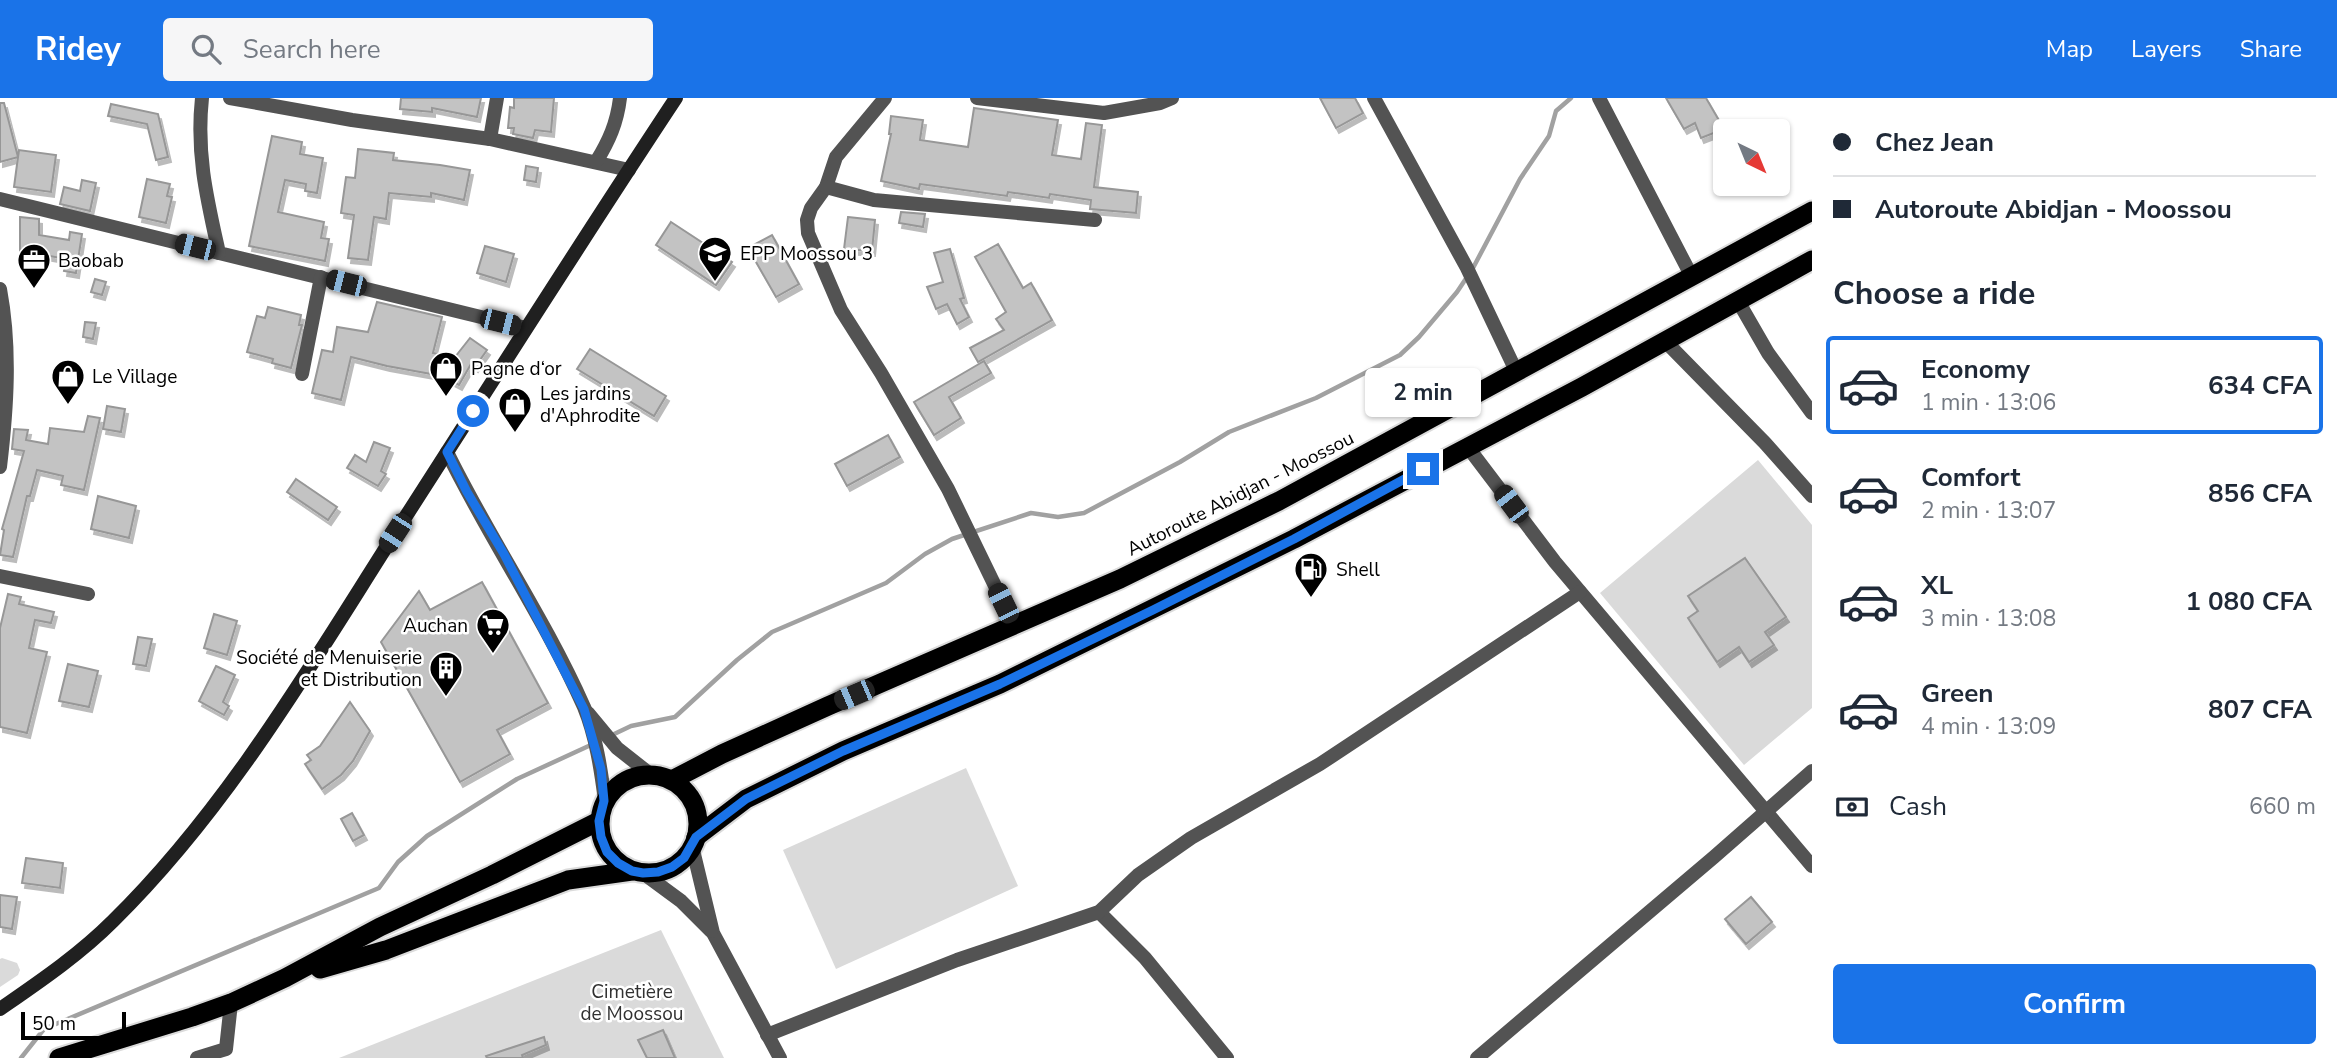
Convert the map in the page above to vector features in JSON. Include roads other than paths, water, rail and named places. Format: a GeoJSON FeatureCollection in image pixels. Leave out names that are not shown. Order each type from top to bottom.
{"type":"FeatureCollection","features":[{"type":"Feature","properties":{"kind":"highway","name":"Autoroute Abidjan - Moossou"},"geometry":{"type":"LineString","coordinates":[[672,780],[734,749],[1120,579],[1279,501],[1812,211]]}},
{"type":"Feature","properties":{"kind":"highway"},"geometry":{"type":"LineString","coordinates":[[285,978],[386,950],[568,880],[658,872],[672,867],[684,858],[694,842],[746,799],[843,751],[1000,684],[1294,539],[1812,260]]}},
{"type":"Feature","properties":{"kind":"highway"},"geometry":{"type":"LineString","coordinates":[[638,872],[618,863],[607,852],[601,837],[599,821],[604,801],[623,781],[650,774],[672,780],[685,790],[694,804],[698,820],[694,842]]}},
{"type":"Feature","properties":{"kind":"highway"},"geometry":{"type":"LineString","coordinates":[[59,1058],[231,1003],[599,821]]}},
{"type":"Feature","properties":{"kind":"main road"},"geometry":{"type":"LineString","coordinates":[[0,1009],[55,970],[111,923],[149,884],[219,799],[333,632],[676,98]]}},
{"type":"Feature","properties":{"kind":"street"},"geometry":{"type":"LineString","coordinates":[[202,98],[199,124],[200,158],[219,253]]}},
{"type":"Feature","properties":{"kind":"street"},"geometry":{"type":"LineString","coordinates":[[230,98],[302,104],[490,139],[629,170]]}},
{"type":"Feature","properties":{"kind":"street"},"geometry":{"type":"LineString","coordinates":[[490,139],[497,98]]}},
{"type":"Feature","properties":{"kind":"street"},"geometry":{"type":"LineString","coordinates":[[596,162],[612,134],[618,117],[620,98]]}},
{"type":"Feature","properties":{"kind":"street"},"geometry":{"type":"LineString","coordinates":[[885,98],[836,157],[826,187],[811,208],[807,220],[808,233],[852,330],[881,373],[936,468],[1014,625]]}},
{"type":"Feature","properties":{"kind":"street"},"geometry":{"type":"LineString","coordinates":[[977,98],[1016,100],[1104,113],[1160,103],[1172,98]]}},
{"type":"Feature","properties":{"kind":"street"},"geometry":{"type":"LineString","coordinates":[[1374,98],[1467,268],[1517,373]]}},
{"type":"Feature","properties":{"kind":"street"},"geometry":{"type":"LineString","coordinates":[[1599,98],[1692,277]]}},
{"type":"Feature","properties":{"kind":"street"},"geometry":{"type":"LineString","coordinates":[[826,187],[874,200],[1095,220]]}},
{"type":"Feature","properties":{"kind":"street"},"geometry":{"type":"LineString","coordinates":[[0,200],[526,328]]}},
{"type":"Feature","properties":{"kind":"street"},"geometry":{"type":"LineString","coordinates":[[302,374],[321,276]]}},
{"type":"Feature","properties":{"kind":"street"},"geometry":{"type":"LineString","coordinates":[[0,289],[6,362],[5,421],[0,467]]}},
{"type":"Feature","properties":{"kind":"street"},"geometry":{"type":"LineString","coordinates":[[1738,301],[1768,353],[1812,413]]}},
{"type":"Feature","properties":{"kind":"street"},"geometry":{"type":"LineString","coordinates":[[1665,341],[1765,443],[1812,496]]}},
{"type":"Feature","properties":{"kind":"street"},"geometry":{"type":"LineString","coordinates":[[1467,446],[1555,562],[1812,866]]}},
{"type":"Feature","properties":{"kind":"street"},"geometry":{"type":"LineString","coordinates":[[447,452],[504,554],[584,709],[601,769],[604,801]]}},
{"type":"Feature","properties":{"kind":"street"},"geometry":{"type":"LineString","coordinates":[[0,576],[88,594]]}},
{"type":"Feature","properties":{"kind":"street"},"geometry":{"type":"LineString","coordinates":[[767,1035],[957,960],[1099,912],[1138,875],[1191,838],[1320,764],[1580,592]]}},
{"type":"Feature","properties":{"kind":"street"},"geometry":{"type":"LineString","coordinates":[[584,709],[617,748],[650,774]]}},
{"type":"Feature","properties":{"kind":"street"},"geometry":{"type":"LineString","coordinates":[[1477,1058],[1812,771]]}},
{"type":"Feature","properties":{"kind":"street"},"geometry":{"type":"LineString","coordinates":[[694,842],[713,933],[780,1058]]}},
{"type":"Feature","properties":{"kind":"street"},"geometry":{"type":"LineString","coordinates":[[638,872],[681,901],[713,933]]}},
{"type":"Feature","properties":{"kind":"street"},"geometry":{"type":"LineString","coordinates":[[1099,912],[1145,958],[1227,1058]]}},
{"type":"Feature","properties":{"kind":"street"},"geometry":{"type":"LineString","coordinates":[[198,1058],[226,1049],[231,1003]]}},
{"type":"Feature","properties":{"kind":"waterway"},"geometry":{"type":"LineString","coordinates":[[610,736],[631,726],[675,717],[772,632],[886,583],[925,554],[952,539],[1031,513],[1058,517],[1084,513],[1180,462],[1229,432],[1316,398],[1400,355],[1457,292],[1473,268],[1520,179],[1549,136],[1556,111],[1571,98]]}},
{"type":"Feature","properties":{"kind":"waterway"},"geometry":{"type":"LineString","coordinates":[[21,1058],[44,1029],[379,888],[398,862],[427,836],[517,779],[593,744]]}},
{"type":"Feature","properties":{"kind":"place","name":"EPP Moossou 3"},"geometry":{"type":"Point","coordinates":[715,283]}},
{"type":"Feature","properties":{"kind":"place","name":"Baobab"},"geometry":{"type":"Point","coordinates":[34,290]}},
{"type":"Feature","properties":{"kind":"place","name":"Pagne d‘or"},"geometry":{"type":"Point","coordinates":[446,398]}},
{"type":"Feature","properties":{"kind":"place","name":"Le Village"},"geometry":{"type":"Point","coordinates":[68,406]}},
{"type":"Feature","properties":{"kind":"place","name":"Les jardins d'Aphrodite"},"geometry":{"type":"Point","coordinates":[515,434]}},
{"type":"Feature","properties":{"kind":"place","name":"Shell"},"geometry":{"type":"Point","coordinates":[1311,599]}},
{"type":"Feature","properties":{"kind":"place","name":"Auchan"},"geometry":{"type":"Point","coordinates":[493,655]}},
{"type":"Feature","properties":{"kind":"place","name":"Société de Menuiserie et Distribution"},"geometry":{"type":"Point","coordinates":[446,698]}},
{"type":"Feature","properties":{"kind":"park label","name":"Cimetière de Moossou"},"geometry":{"type":"Point","coordinates":[632,1002]}}]}
